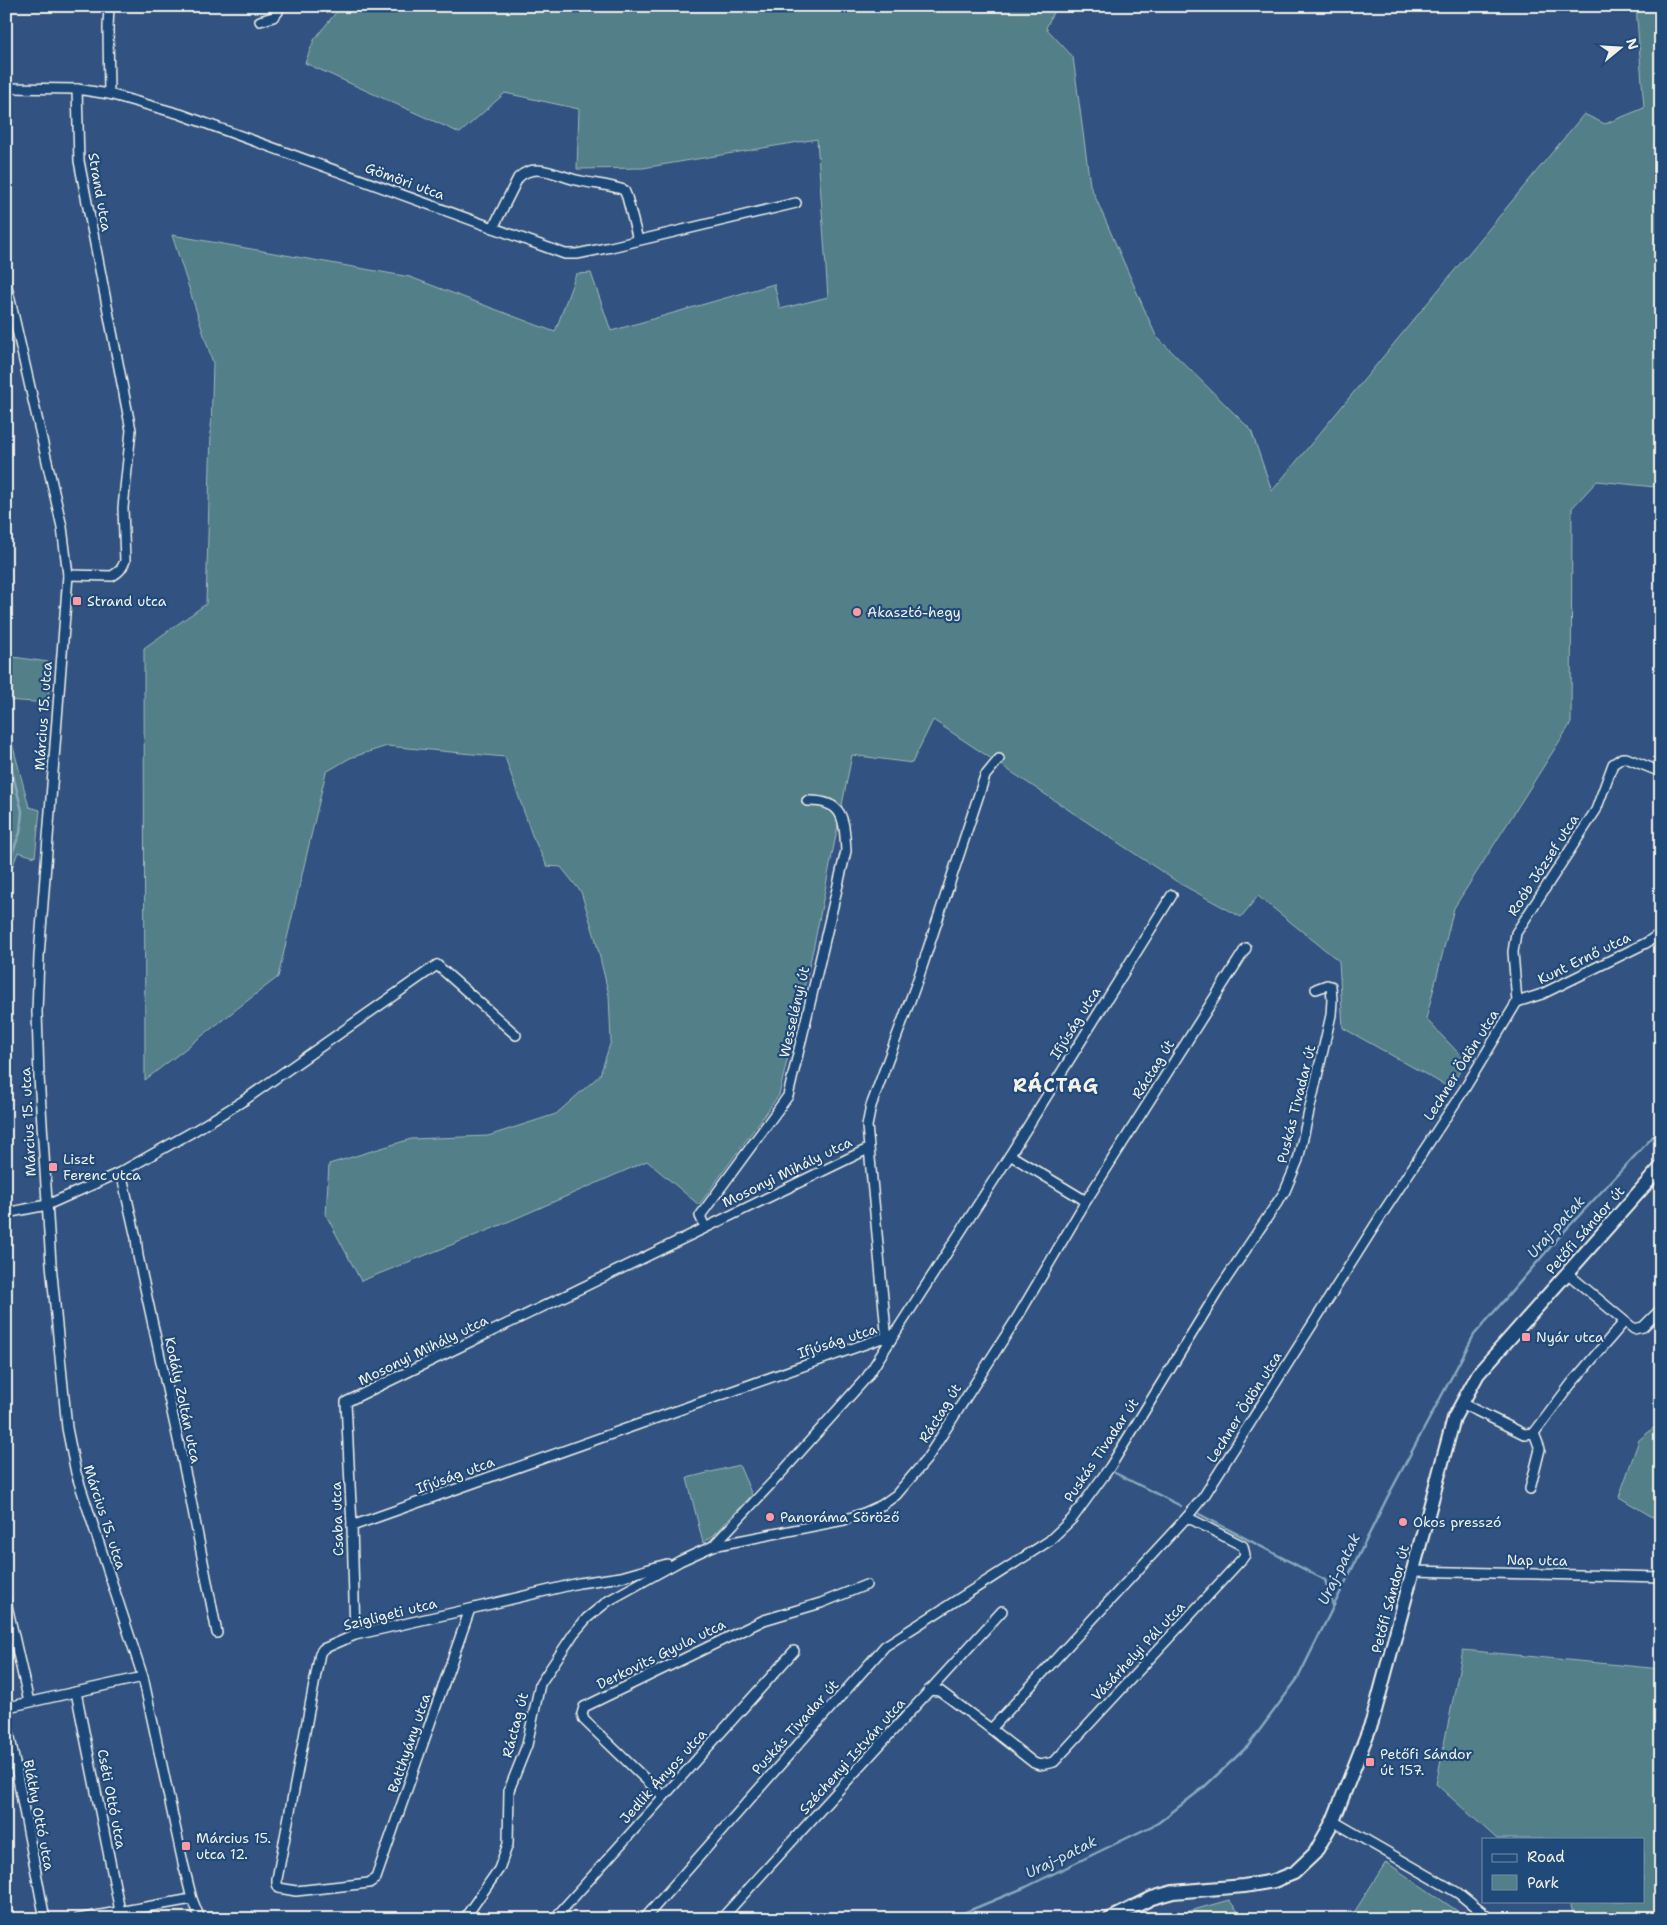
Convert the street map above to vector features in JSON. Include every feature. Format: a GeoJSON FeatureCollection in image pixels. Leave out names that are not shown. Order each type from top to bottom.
{"type":"FeatureCollection","features":[{"type":"Feature","properties":{"kind":"street"},"geometry":{"type":"LineString","coordinates":[[109,6],[109,94]]}},
{"type":"Feature","properties":{"kind":"street"},"geometry":{"type":"LineString","coordinates":[[260,21],[273,17],[278,12],[277,6]]}},
{"type":"Feature","properties":{"kind":"street","name":"Gömöri utca"},"geometry":{"type":"LineString","coordinates":[[6,88],[77,89],[109,94],[180,114],[565,254],[577,254],[611,248],[796,203]]}},
{"type":"Feature","properties":{"kind":"street","name":"Strand utca"},"geometry":{"type":"LineString","coordinates":[[68,575],[112,576],[123,567],[125,561],[122,508],[131,430],[79,161],[77,89]]}},
{"type":"Feature","properties":{"kind":"street"},"geometry":{"type":"LineString","coordinates":[[493,228],[518,178],[524,172],[532,170],[551,172],[578,181],[624,190],[638,240]]}},
{"type":"Feature","properties":{"kind":"street","name":"Március 15. utca"},"geometry":{"type":"LineString","coordinates":[[6,282],[62,528],[68,575],[37,986],[39,1077],[47,1205],[66,1418],[72,1456],[143,1677],[192,1899],[200,1919]]}},
{"type":"Feature","properties":{"kind":"street","name":"Roób József utca"},"geometry":{"type":"LineString","coordinates":[[1517,1002],[1513,952],[1516,933],[1596,810],[1613,764],[1622,758],[1626,758],[1661,772]]}},
{"type":"Feature","properties":{"kind":"street","name":"Mosonyi Mihály utca"},"geometry":{"type":"LineString","coordinates":[[346,1402],[868,1149],[867,1126],[871,1106],[918,979],[985,776],[999,759]]}},
{"type":"Feature","properties":{"kind":"street","name":"Wesselényi út"},"geometry":{"type":"LineString","coordinates":[[706,1227],[700,1216],[788,1096],[846,850],[844,820],[832,806],[821,801],[807,801]]}},
{"type":"Feature","properties":{"kind":"street","name":"Ifjúság utca"},"geometry":{"type":"LineString","coordinates":[[352,1526],[882,1338],[890,1341],[1010,1155],[1172,895]]}},
{"type":"Feature","properties":{"kind":"street","name":"Kunt Ernő utca"},"geometry":{"type":"LineString","coordinates":[[1517,1002],[1542,994],[1646,943],[1661,933]]}},
{"type":"Feature","properties":{"kind":"street","name":"Ráctag út"},"geometry":{"type":"LineString","coordinates":[[713,1546],[844,1520],[882,1505],[896,1495],[926,1460],[1016,1318],[1086,1201],[1246,948]]}},
{"type":"Feature","properties":{"kind":"street"},"geometry":{"type":"LineString","coordinates":[[6,1213],[47,1205],[121,1172],[194,1132],[243,1101],[437,965],[516,1035]]}},
{"type":"Feature","properties":{"kind":"street","name":"Puskás Tivadar út"},"geometry":{"type":"LineString","coordinates":[[644,1919],[885,1646],[1049,1541],[1072,1519],[1110,1467],[1218,1291],[1288,1186],[1298,1160],[1331,1015],[1332,1000],[1330,986],[1316,988]]}},
{"type":"Feature","properties":{"kind":"street","name":"Lechner Ödön utca"},"geometry":{"type":"LineString","coordinates":[[991,1730],[1187,1517],[1204,1496],[1379,1219],[1465,1088],[1517,1002]]}},
{"type":"Feature","properties":{"kind":"street"},"geometry":{"type":"LineString","coordinates":[[680,1561],[713,1546],[867,1377],[890,1341],[886,1331],[876,1210],[868,1149]]}},
{"type":"Feature","properties":{"kind":"street"},"geometry":{"type":"LineString","coordinates":[[1010,1155],[1086,1201]]}},
{"type":"Feature","properties":{"kind":"street","name":"Petőfi Sándor út"},"geometry":{"type":"LineString","coordinates":[[1110,1919],[1152,1898],[1173,1892],[1264,1883],[1284,1878],[1294,1873],[1311,1859],[1323,1842],[1333,1821],[1372,1722],[1441,1462],[1454,1418],[1461,1403],[1478,1374],[1661,1167]]}},
{"type":"Feature","properties":{"kind":"street","name":"Kodály Zoltán utca"},"geometry":{"type":"LineString","coordinates":[[121,1172],[189,1490],[217,1633]]}},
{"type":"Feature","properties":{"kind":"street"},"geometry":{"type":"LineString","coordinates":[[1567,1273],[1634,1329],[1643,1328],[1661,1309]]}},
{"type":"Feature","properties":{"kind":"street"},"geometry":{"type":"LineString","coordinates":[[1461,1403],[1524,1434],[1534,1433],[1571,1384],[1624,1322]]}},
{"type":"Feature","properties":{"kind":"street","name":"Csaba utca"},"geometry":{"type":"LineString","coordinates":[[346,1402],[355,1635]]}},
{"type":"Feature","properties":{"kind":"street"},"geometry":{"type":"LineString","coordinates":[[1530,1489],[1540,1449],[1534,1433]]}},
{"type":"Feature","properties":{"kind":"street","name":"Vásárhelyi Pál utca"},"geometry":{"type":"LineString","coordinates":[[991,1730],[1034,1762],[1040,1765],[1054,1762],[1242,1560],[1245,1555],[1243,1546],[1187,1517]]}},
{"type":"Feature","properties":{"kind":"street","name":"Ráctag út"},"geometry":{"type":"LineString","coordinates":[[464,1919],[499,1869],[508,1844],[508,1790],[527,1745],[540,1684],[574,1634],[597,1609],[680,1561]]}},
{"type":"Feature","properties":{"kind":"street","name":"Szigligeti utca"},"geometry":{"type":"LineString","coordinates":[[284,1890],[277,1884],[277,1879],[320,1654],[323,1649],[355,1635],[470,1610],[579,1583],[621,1577],[680,1561]]}},
{"type":"Feature","properties":{"kind":"street","name":"Nap utca"},"geometry":{"type":"LineString","coordinates":[[1413,1571],[1661,1577]]}},
{"type":"Feature","properties":{"kind":"street","name":"Derkovits Gyula utca"},"geometry":{"type":"LineString","coordinates":[[663,1796],[584,1720],[582,1714],[584,1707],[764,1620],[821,1603],[866,1585]]}},
{"type":"Feature","properties":{"kind":"street"},"geometry":{"type":"LineString","coordinates":[[6,1601],[10,1639],[28,1702]]}},
{"type":"Feature","properties":{"kind":"street","name":"Batthyány utca"},"geometry":{"type":"LineString","coordinates":[[284,1890],[296,1891],[370,1883],[376,1878],[470,1610]]}},
{"type":"Feature","properties":{"kind":"street","name":"Széchenyi István utca"},"geometry":{"type":"LineString","coordinates":[[721,1919],[1002,1611]]}},
{"type":"Feature","properties":{"kind":"street","name":"Jedlik Ányos utca"},"geometry":{"type":"LineString","coordinates":[[554,1919],[794,1651]]}},
{"type":"Feature","properties":{"kind":"street"},"geometry":{"type":"LineString","coordinates":[[6,1710],[8,1707],[28,1702],[143,1677]]}},
{"type":"Feature","properties":{"kind":"street"},"geometry":{"type":"LineString","coordinates":[[929,1690],[940,1691],[991,1730]]}},
{"type":"Feature","properties":{"kind":"street","name":"Cséti Ottó utca"},"geometry":{"type":"LineString","coordinates":[[76,1692],[120,1911]]}},
{"type":"Feature","properties":{"kind":"street","name":"Bláthy Ottó utca"},"geometry":{"type":"LineString","coordinates":[[6,1717],[45,1919]]}},
{"type":"Feature","properties":{"kind":"street"},"geometry":{"type":"LineString","coordinates":[[1333,1821],[1458,1893],[1490,1919]]}},
{"type":"Feature","properties":{"kind":"street"},"geometry":{"type":"LineString","coordinates":[[78,1919],[192,1899]]}},
{"type":"Feature","properties":{"kind":"green space"},"geometry":{"type":"Polygon","coordinates":[[[341,6],[1056,6],[1046,28],[1073,57],[1090,185],[1156,336],[1251,430],[1272,491],[1584,114],[1605,124],[1644,108],[1636,6],[1661,6],[1661,485],[1655,487],[1597,481],[1572,508],[1571,723],[1454,908],[1426,1019],[1466,1061],[1450,1088],[1343,1028],[1339,961],[1258,896],[1241,917],[1179,883],[933,720],[912,763],[852,755],[814,945],[779,1095],[699,1205],[647,1161],[496,1227],[361,1281],[326,1215],[329,1164],[411,1139],[488,1136],[556,1114],[600,1075],[611,1041],[609,995],[595,937],[581,892],[561,867],[547,866],[532,835],[505,757],[387,746],[350,758],[326,772],[278,977],[145,1080],[144,648],[206,604],[213,363],[172,235],[410,277],[555,332],[576,274],[591,273],[611,331],[774,284],[780,309],[828,297],[817,139],[643,168],[577,169],[579,109],[505,93],[460,133],[305,63],[314,40],[341,6]]]}},
{"type":"Feature","properties":{"kind":"green space"},"geometry":{"type":"Polygon","coordinates":[[[6,656],[48,662],[49,703],[6,700],[6,656]]]}},
{"type":"Feature","properties":{"kind":"green space"},"geometry":{"type":"Polygon","coordinates":[[[6,720],[29,807],[40,810],[35,857],[18,852],[6,884],[6,720]]]}},
{"type":"Feature","properties":{"kind":"green space"},"geometry":{"type":"Polygon","coordinates":[[[1661,1422],[1661,1520],[1659,1521],[1619,1497],[1639,1440],[1661,1422]]]}},
{"type":"Feature","properties":{"kind":"green space"},"geometry":{"type":"Polygon","coordinates":[[[739,1465],[752,1495],[715,1534],[703,1543],[687,1478],[739,1465]]]}},
{"type":"Feature","properties":{"kind":"green space"},"geometry":{"type":"Polygon","coordinates":[[[1463,1650],[1661,1669],[1661,1919],[1574,1919],[1571,1905],[1568,1902],[1644,1902],[1644,1838],[1496,1838],[1436,1784],[1463,1650]]]}},
{"type":"Feature","properties":{"kind":"green space"},"geometry":{"type":"Polygon","coordinates":[[[1386,1862],[1469,1919],[1350,1919],[1386,1862]]]}},
{"type":"Feature","properties":{"kind":"green space"},"geometry":{"type":"Polygon","coordinates":[[[1229,1900],[1244,1919],[1161,1919],[1229,1900]]]}},
{"type":"Feature","properties":{"kind":"waterway"},"geometry":{"type":"LineString","coordinates":[[6,747],[22,811],[20,833],[6,868]]}},
{"type":"Feature","properties":{"kind":"waterway","name":"Uraj-patak"},"geometry":{"type":"LineString","coordinates":[[949,1919],[1026,1887],[1158,1823],[1203,1788],[1248,1746],[1298,1678],[1387,1498],[1474,1335],[1560,1236],[1661,1128]]}},
{"type":"Feature","properties":{"kind":"waterway"},"geometry":{"type":"LineString","coordinates":[[1115,1473],[1181,1506]]}},
{"type":"Feature","properties":{"kind":"waterway"},"geometry":{"type":"LineString","coordinates":[[1199,1514],[1325,1580],[1333,1605]]}},
{"type":"Feature","properties":{"kind":"place","name":"Strand utca"},"geometry":{"type":"Point","coordinates":[77,601]}},
{"type":"Feature","properties":{"kind":"place","name":"Akasztó-hegy"},"geometry":{"type":"Point","coordinates":[857,612]}},
{"type":"Feature","properties":{"kind":"place","name":"Liszt Ferenc utca"},"geometry":{"type":"Point","coordinates":[53,1167]}},
{"type":"Feature","properties":{"kind":"place","name":"Nyár utca"},"geometry":{"type":"Point","coordinates":[1526,1337]}},
{"type":"Feature","properties":{"kind":"place","name":"Panoráma Söröző"},"geometry":{"type":"Point","coordinates":[770,1517]}},
{"type":"Feature","properties":{"kind":"place","name":"Okos presszó"},"geometry":{"type":"Point","coordinates":[1403,1522]}},
{"type":"Feature","properties":{"kind":"place","name":"Petőfi Sándor út 157."},"geometry":{"type":"Point","coordinates":[1370,1762]}},
{"type":"Feature","properties":{"kind":"place","name":"Március 15. utca 12."},"geometry":{"type":"Point","coordinates":[186,1846]}},
{"type":"Feature","properties":{"kind":"district","name":"RÁCTAG"},"geometry":{"type":"Point","coordinates":[1056,1085]}}]}
